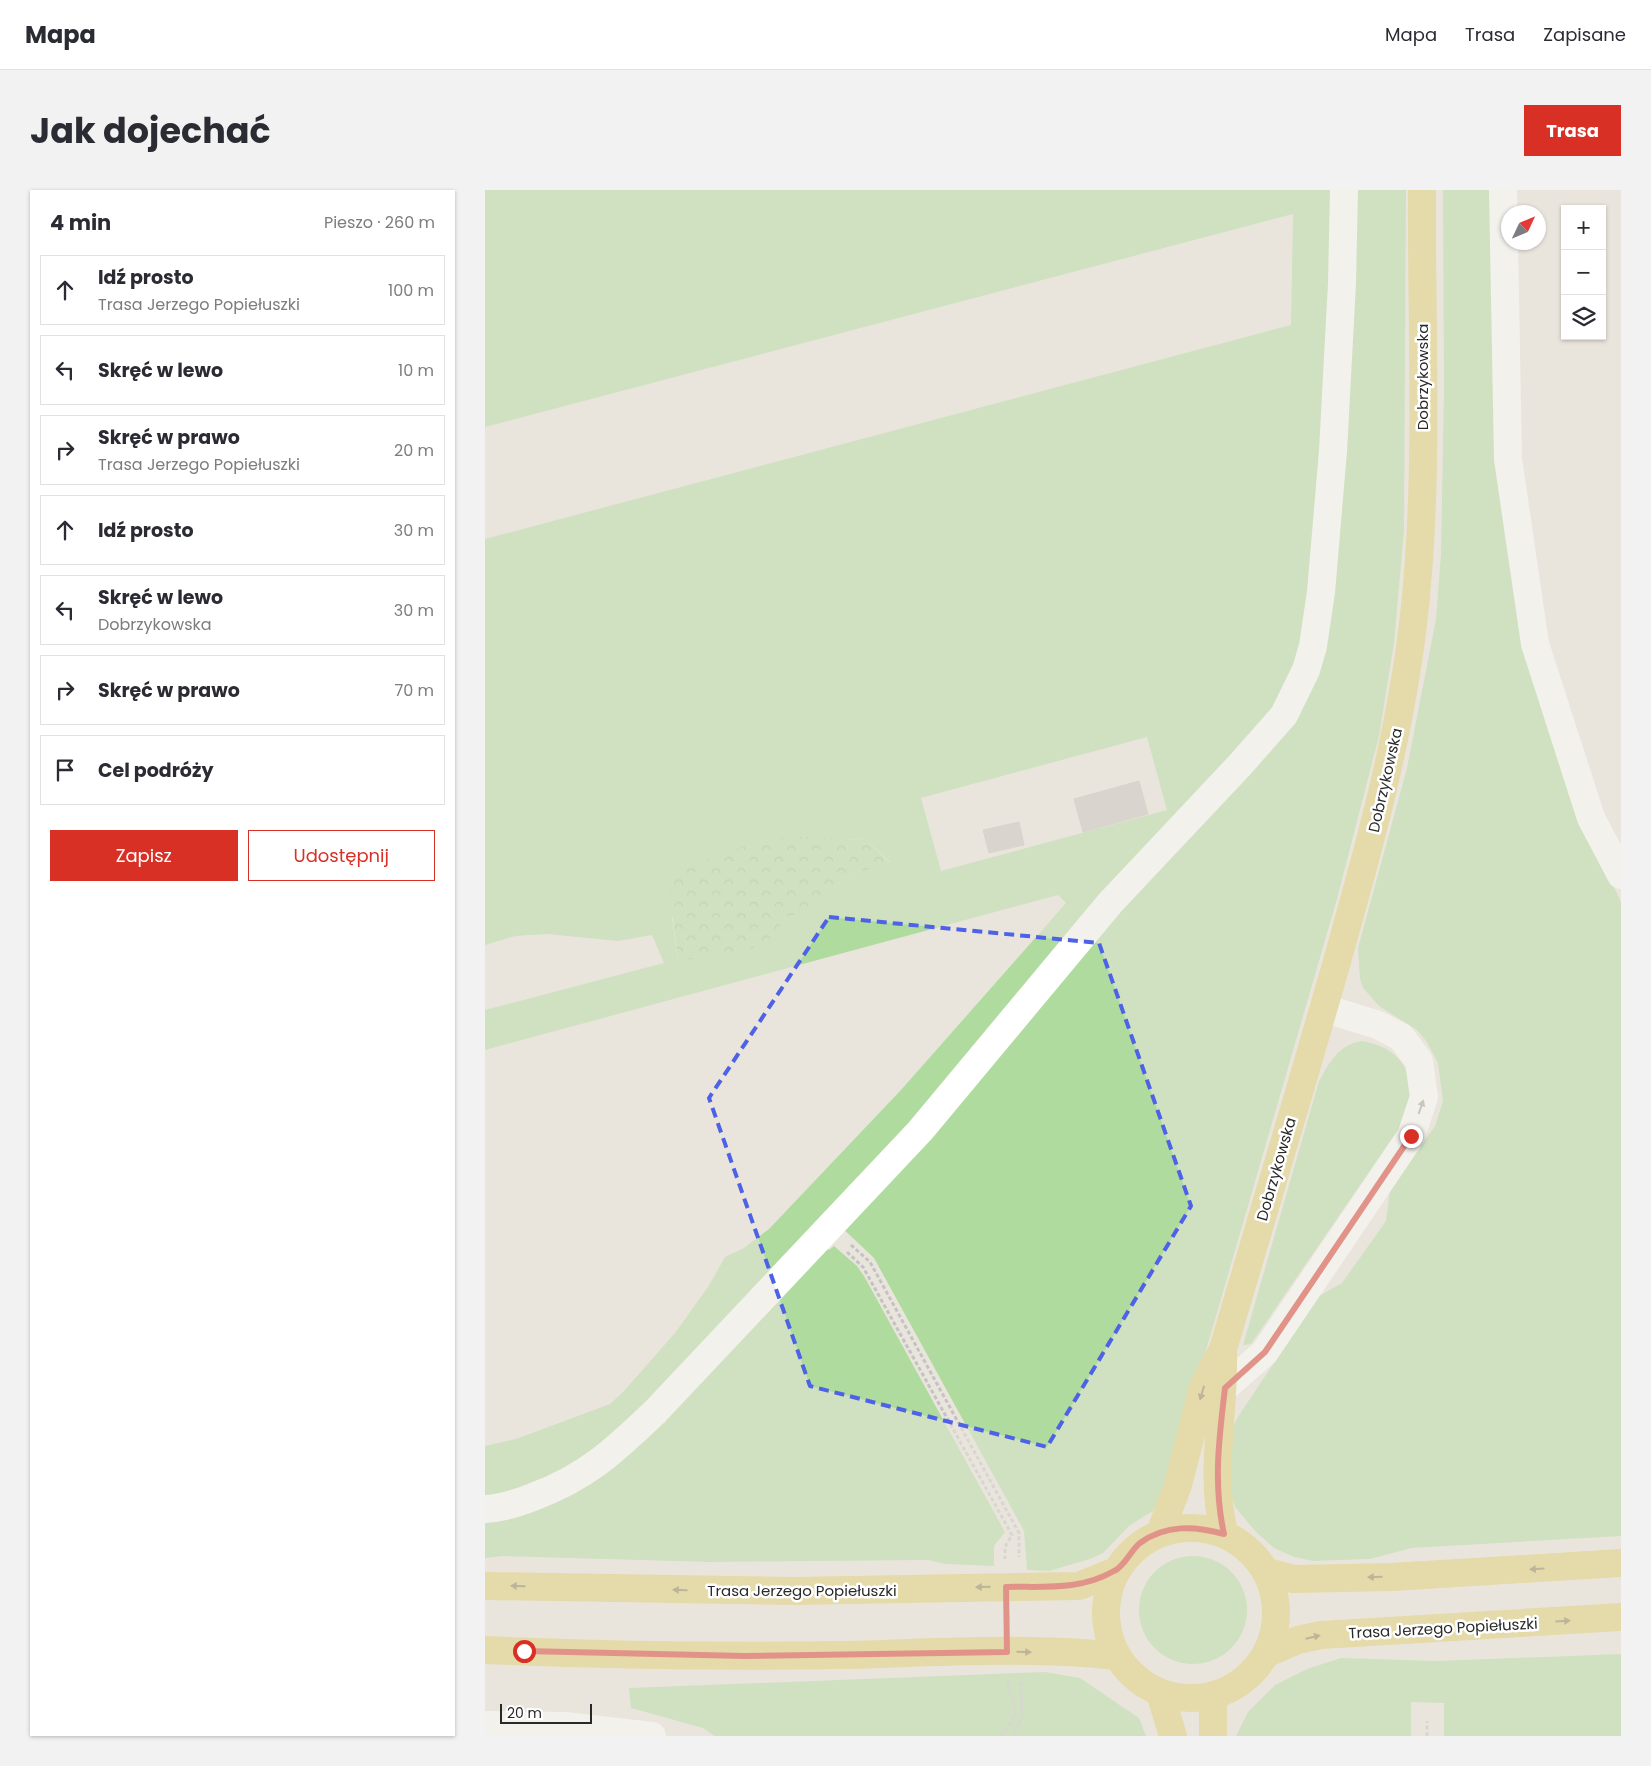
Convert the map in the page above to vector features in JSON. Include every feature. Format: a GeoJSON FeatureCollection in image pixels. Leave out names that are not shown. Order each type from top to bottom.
{"type":"FeatureCollection","features":[{"type":"Feature","properties":{"kind":"main road","name":"Dobrzykowska"},"geometry":{"type":"LineString","coordinates":[[1160,1532],[1178,1485],[1203,1387],[1223,1349],[1370,842],[1392,750],[1413,624],[1421,496],[1422,190]]}},
{"type":"Feature","properties":{"kind":"main road","name":"Dobrzykowska"},"geometry":{"type":"LineString","coordinates":[[1223,1349],[1225,1388],[1217,1458],[1216,1486],[1224,1534]]}},
{"type":"Feature","properties":{"kind":"main road"},"geometry":{"type":"LineString","coordinates":[[1198,1527],[1224,1534],[1249,1548],[1268,1572],[1278,1613],[1268,1654],[1245,1681],[1213,1696],[1187,1699],[1160,1694],[1134,1677],[1117,1656],[1107,1626],[1107,1598],[1116,1571],[1140,1544],[1160,1532],[1171,1529],[1198,1527]]}},
{"type":"Feature","properties":{"kind":"main road"},"geometry":{"type":"LineString","coordinates":[[1268,1572],[1293,1579],[1392,1577],[1621,1563]]}},
{"type":"Feature","properties":{"kind":"main road","name":"Trasa Jerzego Popiełuszki"},"geometry":{"type":"LineString","coordinates":[[485,1586],[747,1591],[1079,1586],[1116,1571]]}},
{"type":"Feature","properties":{"kind":"main road","name":"Trasa Jerzego Popiełuszki"},"geometry":{"type":"LineString","coordinates":[[1268,1654],[1298,1640],[1321,1635],[1621,1618]]}},
{"type":"Feature","properties":{"kind":"main road"},"geometry":{"type":"LineString","coordinates":[[485,1650],[745,1656],[1014,1652],[1088,1653],[1117,1656]]}},
{"type":"Feature","properties":{"kind":"main road"},"geometry":{"type":"LineString","coordinates":[[1160,1694],[1173,1736]]}},
{"type":"Feature","properties":{"kind":"main road"},"geometry":{"type":"LineString","coordinates":[[1213,1696],[1213,1736]]}},
{"type":"Feature","properties":{"kind":"lane"},"geometry":{"type":"LineString","coordinates":[[485,1509],[522,1501],[557,1488],[597,1465],[655,1412],[827,1230],[951,1094],[1110,903],[1284,715],[1294,698],[1306,670],[1313,646],[1321,592],[1333,451],[1342,283],[1344,190]]}},
{"type":"Feature","properties":{"kind":"lane"},"geometry":{"type":"LineString","coordinates":[[1503,190],[1508,459],[1535,644],[1591,818],[1621,875]]}},
{"type":"Feature","properties":{"kind":"lane"},"geometry":{"type":"LineString","coordinates":[[1225,1388],[1265,1352],[1411,1136],[1424,1097],[1419,1061],[1401,1037],[1378,1025],[1323,1008]]}},
{"type":"Feature","properties":{"kind":"lane"},"geometry":{"type":"LineString","coordinates":[[485,1725],[564,1726],[652,1736]]}},
{"type":"Feature","properties":{"kind":"path"},"geometry":{"type":"LineString","coordinates":[[827,1230],[870,1262],[1019,1533],[1013,1587]]}},
{"type":"Feature","properties":{"kind":"path"},"geometry":{"type":"LineString","coordinates":[[827,1230],[830,1242],[834,1240],[863,1266],[1012,1535],[1005,1547],[1013,1587]]}},
{"type":"Feature","properties":{"kind":"path"},"geometry":{"type":"LineString","coordinates":[[1001,1736],[1013,1719],[1015,1703],[1008,1692],[1014,1652]]}},
{"type":"Feature","properties":{"kind":"path"},"geometry":{"type":"LineString","coordinates":[[1013,1736],[1022,1718],[1014,1652]]}},
{"type":"Feature","properties":{"kind":"path"},"geometry":{"type":"LineString","coordinates":[[1427,1721],[1427,1736]]}},
{"type":"Feature","properties":{"kind":"highlighted area"},"geometry":{"type":"Polygon","coordinates":[[[829,917],[1099,943],[1191,1206],[1047,1447],[810,1386],[709,1098],[829,917]]]}},
{"type":"Feature","properties":{"kind":"green space"},"geometry":{"type":"Polygon","coordinates":[[[485,190],[1337,190],[1313,602],[1284,699],[990,1035],[637,1421],[558,1477],[485,1499],[485,1446],[516,1439],[610,1404],[623,1392],[675,1333],[708,1287],[725,1257],[744,1248],[769,1229],[901,1090],[1066,903],[1058,895],[485,1050],[485,1010],[664,963],[652,935],[618,941],[547,934],[515,936],[485,945],[485,539],[1291,325],[1293,214],[485,427],[485,190]],[[1147,737],[921,798],[941,871],[1167,810],[1147,737]],[[841,839],[672,918],[678,961],[696,957],[783,918],[823,905],[844,876],[890,862],[866,840],[841,839]]]}},
{"type":"Feature","properties":{"kind":"green space"},"geometry":{"type":"Polygon","coordinates":[[[1351,190],[1406,190],[1404,531],[1394,643],[1379,736],[1337,899],[1165,1492],[1153,1511],[1130,1525],[1103,1553],[1090,1559],[1049,1571],[1027,1570],[1024,1531],[874,1258],[840,1226],[1301,700],[1351,190]]]}},
{"type":"Feature","properties":{"kind":"green space"},"geometry":{"type":"Polygon","coordinates":[[[1443,190],[1495,190],[1501,465],[1602,862],[1621,902],[1621,1536],[1412,1548],[1370,1559],[1313,1561],[1294,1557],[1274,1548],[1256,1532],[1235,1507],[1229,1488],[1231,1431],[1239,1415],[1319,1296],[1342,1283],[1386,1221],[1390,1190],[1435,1126],[1443,1101],[1438,1063],[1427,1042],[1417,1030],[1379,1006],[1363,988],[1360,979],[1358,948],[1407,768],[1436,619],[1441,554],[1444,390],[1443,190]]]}},
{"type":"Feature","properties":{"kind":"green space"},"geometry":{"type":"Polygon","coordinates":[[[804,837],[866,840],[890,863],[844,876],[823,906],[783,918],[777,935],[749,950],[678,961],[669,887],[682,870],[763,839],[804,837]]]}},
{"type":"Feature","properties":{"kind":"green space"},"geometry":{"type":"Polygon","coordinates":[[[1362,1041],[1388,1050],[1405,1067],[1411,1090],[1406,1118],[1251,1344],[1243,1345],[1319,1081],[1331,1061],[1341,1050],[1362,1041]]]}},
{"type":"Feature","properties":{"kind":"green space"},"geometry":{"type":"Polygon","coordinates":[[[822,1244],[829,1250],[834,1246],[857,1266],[864,1276],[1005,1532],[994,1546],[994,1566],[945,1564],[928,1560],[709,1562],[503,1556],[485,1558],[485,1515],[545,1501],[822,1244]]]}},
{"type":"Feature","properties":{"kind":"green space"},"geometry":{"type":"Polygon","coordinates":[[[1193,1556],[1214,1560],[1231,1572],[1243,1589],[1247,1610],[1243,1631],[1231,1648],[1214,1660],[1193,1664],[1172,1660],[1155,1648],[1143,1631],[1139,1610],[1143,1589],[1155,1572],[1172,1560],[1193,1556]]]}},
{"type":"Feature","properties":{"kind":"green space"},"geometry":{"type":"Polygon","coordinates":[[[1621,1654],[1621,1736],[1444,1736],[1444,1703],[1411,1702],[1411,1736],[1236,1736],[1248,1712],[1275,1685],[1307,1669],[1341,1658],[1437,1661],[1621,1654]]]}},
{"type":"Feature","properties":{"kind":"green space"},"geometry":{"type":"Polygon","coordinates":[[[1045,1672],[1080,1678],[1139,1718],[1146,1736],[714,1736],[703,1728],[631,1708],[629,1688],[1045,1672]]]}},
{"type":"Feature","properties":{"kind":"building"},"geometry":{"type":"Polygon","coordinates":[[[1139,781],[1148,814],[1083,832],[1074,799],[1139,781]]]}},
{"type":"Feature","properties":{"kind":"building"},"geometry":{"type":"Polygon","coordinates":[[[1019,822],[1024,845],[989,853],[983,830],[1019,822]]]}},
{"type":"Feature","properties":{"kind":"route"},"geometry":{"type":"LineString","coordinates":[[524,1651],[745,1656],[1007,1652],[1006,1587],[1079,1586],[1116,1571],[1140,1544],[1160,1532],[1171,1529],[1198,1527],[1224,1534],[1216,1486],[1217,1458],[1225,1388],[1265,1352],[1411,1136]]}}]}
